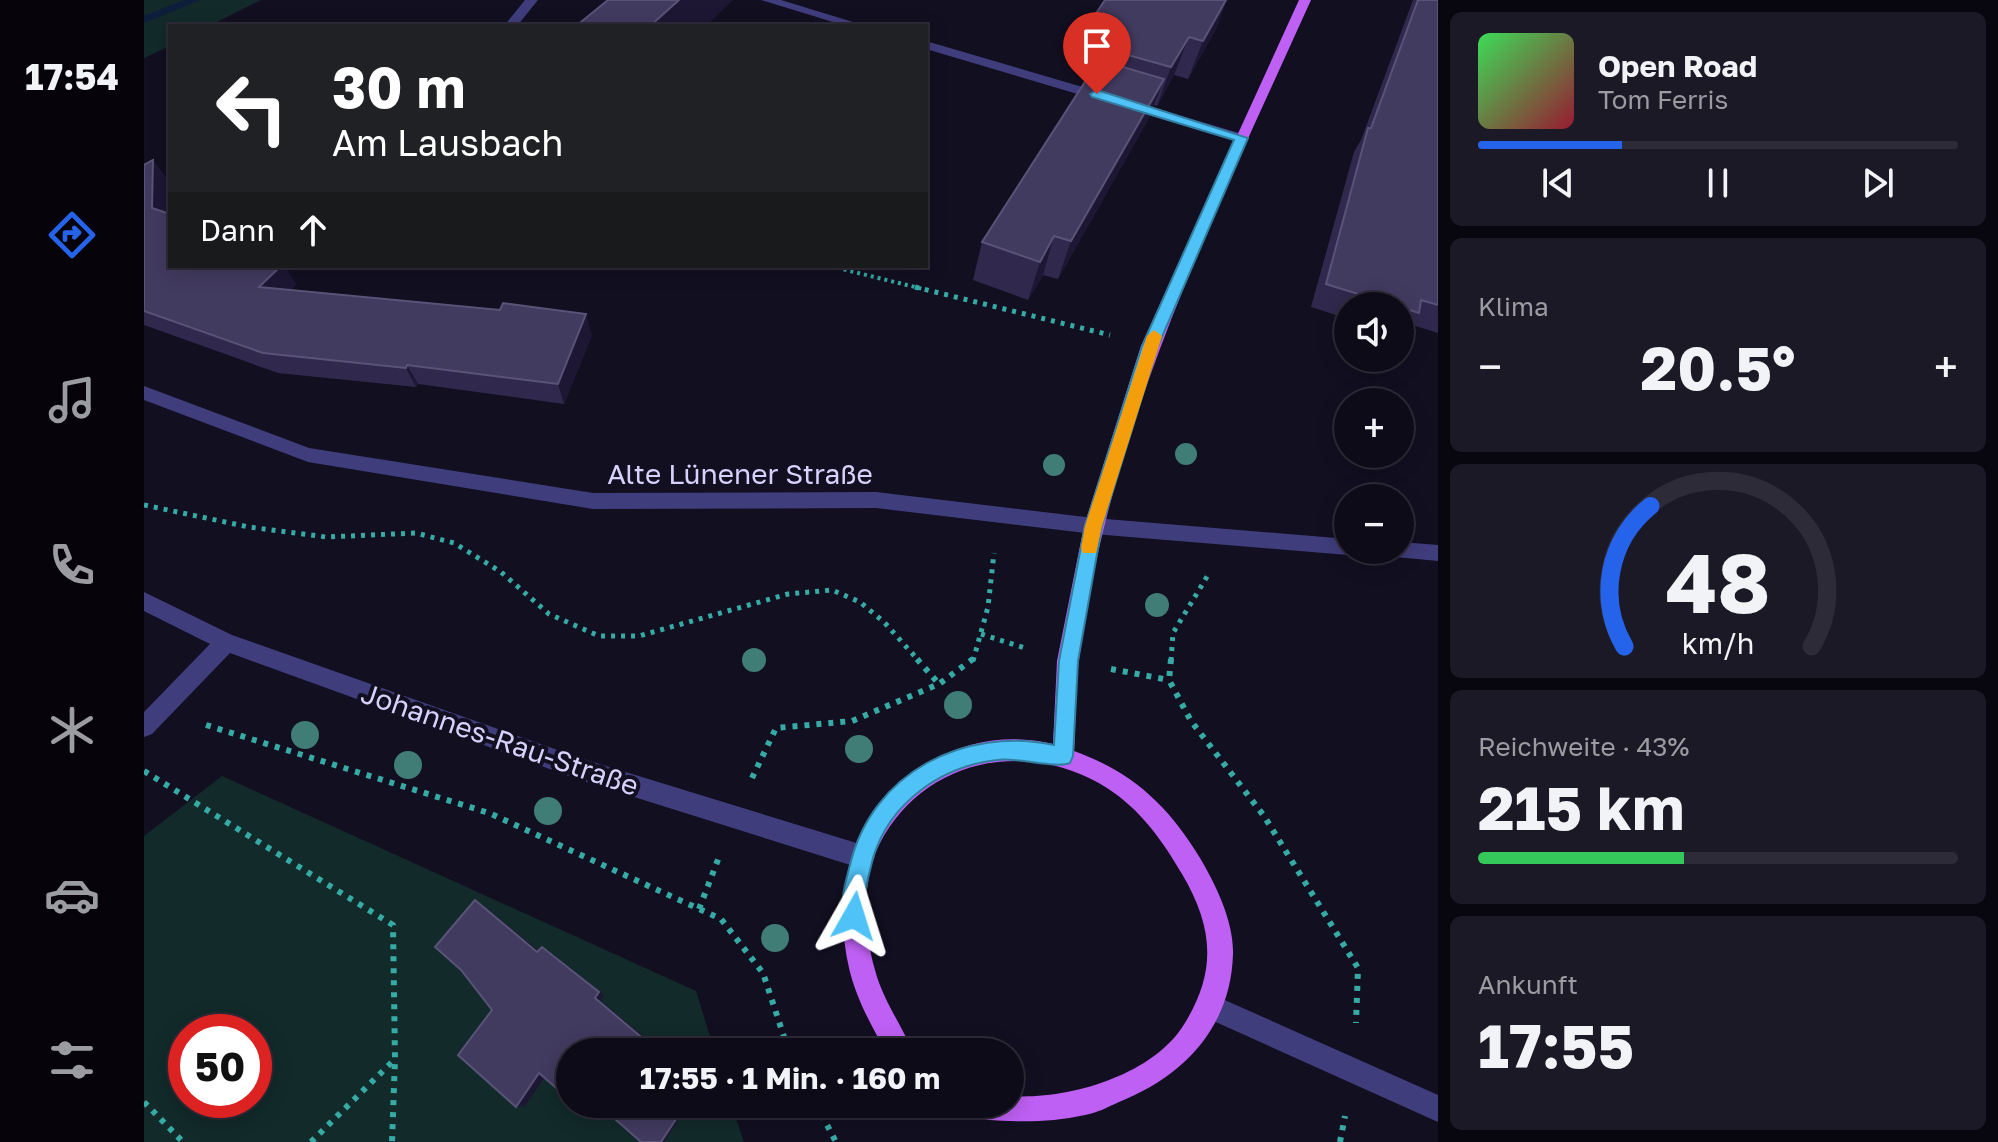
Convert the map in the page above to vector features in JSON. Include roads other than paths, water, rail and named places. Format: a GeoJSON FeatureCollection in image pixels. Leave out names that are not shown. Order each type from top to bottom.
{"type":"FeatureCollection","features":[{"type":"Feature","properties":{"kind":"main road"},"geometry":{"type":"LineString","coordinates":[[1063,756],[1068,661],[1094,526],[1150,346],[1305,0]]}},
{"type":"Feature","properties":{"kind":"main road"},"geometry":{"type":"LineString","coordinates":[[890,1038],[880,1023],[862,981],[854,937],[854,896],[863,857],[875,827],[894,801],[917,780],[942,764],[970,754],[1001,749],[1032,750],[1063,756],[1098,770],[1131,791],[1160,818],[1185,850],[1205,887],[1217,927],[1222,969],[1218,1010],[1209,1042],[1194,1070]]}},
{"type":"Feature","properties":{"kind":"main road"},"geometry":{"type":"LineString","coordinates":[[975,1118],[1009,1131]]}},
{"type":"Feature","properties":{"kind":"street"},"geometry":{"type":"LineString","coordinates":[[512,24],[532,0]]}},
{"type":"Feature","properties":{"kind":"street"},"geometry":{"type":"LineString","coordinates":[[767,0],[853,24]]}},
{"type":"Feature","properties":{"kind":"street"},"geometry":{"type":"LineString","coordinates":[[928,46],[1241,138]]}},
{"type":"Feature","properties":{"kind":"street","name":"Alte Lünener Straße"},"geometry":{"type":"LineString","coordinates":[[144,393],[308,455],[593,501],[876,500],[1094,526],[1334,546]]}},
{"type":"Feature","properties":{"kind":"street"},"geometry":{"type":"LineString","coordinates":[[1414,551],[1438,553]]}},
{"type":"Feature","properties":{"kind":"street","name":"Johannes-Rau-Straße"},"geometry":{"type":"LineString","coordinates":[[144,601],[226,642],[580,769],[863,857]]}},
{"type":"Feature","properties":{"kind":"street"},"geometry":{"type":"LineString","coordinates":[[144,727],[226,642]]}},
{"type":"Feature","properties":{"kind":"street"},"geometry":{"type":"LineString","coordinates":[[1218,1010],[1438,1109]]}},
{"type":"Feature","properties":{"kind":"waterway"},"geometry":{"type":"LineString","coordinates":[[144,20],[194,0]]}}]}
